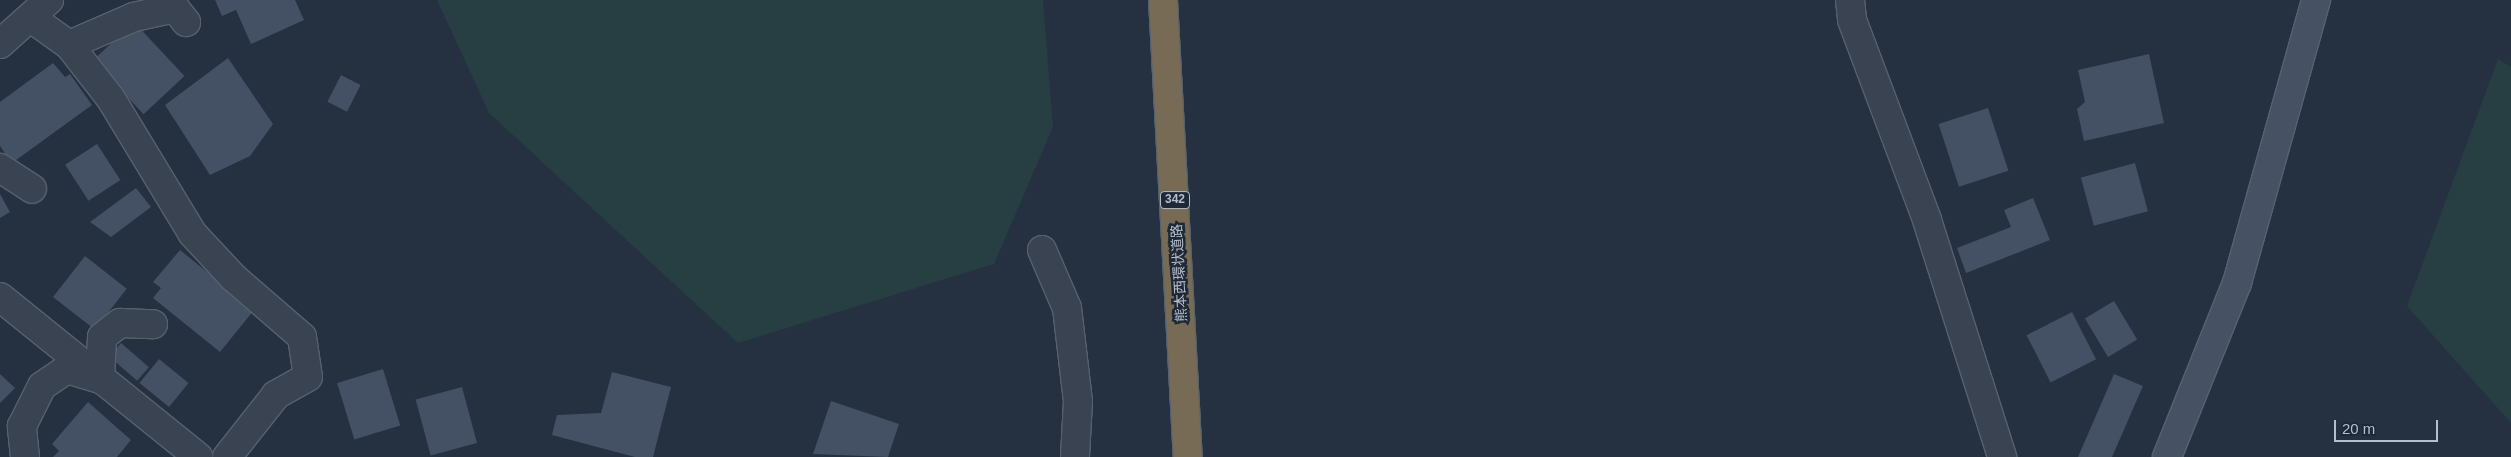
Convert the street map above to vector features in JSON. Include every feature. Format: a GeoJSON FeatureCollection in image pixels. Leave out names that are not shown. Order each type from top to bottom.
{"type":"FeatureCollection","features":[{"type":"Feature","properties":{"kind":"highway","name":"熊本西環状道路"},"geometry":{"type":"LineString","coordinates":[[1163,0],[1187,399],[1188,457]]}},
{"type":"Feature","properties":{"kind":"street"},"geometry":{"type":"LineString","coordinates":[[1850,0],[1852,20],[1927,220],[2002,457]]}},
{"type":"Feature","properties":{"kind":"street"},"geometry":{"type":"LineString","coordinates":[[2167,457],[2237,283],[2316,0]]}},
{"type":"Feature","properties":{"kind":"street"},"geometry":{"type":"LineString","coordinates":[[69,45],[134,17],[175,8],[186,22]]}},
{"type":"Feature","properties":{"kind":"street"},"geometry":{"type":"LineString","coordinates":[[0,44],[40,9],[111,99],[192,233],[234,278],[302,337],[308,377],[276,395],[227,457]]}},
{"type":"Feature","properties":{"kind":"street"},"geometry":{"type":"LineString","coordinates":[[0,168],[32,190]]}},
{"type":"Feature","properties":{"kind":"street"},"geometry":{"type":"LineString","coordinates":[[1042,250],[1067,308],[1078,401],[1075,457]]}},
{"type":"Feature","properties":{"kind":"street"},"geometry":{"type":"LineString","coordinates":[[0,297],[198,457]]}},
{"type":"Feature","properties":{"kind":"street"},"geometry":{"type":"LineString","coordinates":[[100,379],[102,337],[120,323],[153,324]]}},
{"type":"Feature","properties":{"kind":"street"},"geometry":{"type":"LineString","coordinates":[[26,457],[22,426],[42,386],[67,369],[100,379]]}},
{"type":"Feature","properties":{"kind":"green space"},"geometry":{"type":"Polygon","coordinates":[[[437,0],[1043,0],[1053,127],[994,264],[738,343],[489,113],[437,0]]]}},
{"type":"Feature","properties":{"kind":"green space"},"geometry":{"type":"Polygon","coordinates":[[[2498,59],[2511,67],[2511,423],[2407,306],[2498,59]]]}},
{"type":"Feature","properties":{"kind":"building"},"geometry":{"type":"Polygon","coordinates":[[[215,0],[295,0],[304,20],[251,44],[236,10],[222,16],[215,0]]]}},
{"type":"Feature","properties":{"kind":"building"},"geometry":{"type":"Polygon","coordinates":[[[134,22],[184,76],[144,114],[93,60],[134,22]]]}},
{"type":"Feature","properties":{"kind":"building"},"geometry":{"type":"Polygon","coordinates":[[[2149,54],[2164,123],[2084,141],[2077,109],[2085,102],[2078,70],[2149,54]]]}},
{"type":"Feature","properties":{"kind":"building"},"geometry":{"type":"Polygon","coordinates":[[[228,58],[273,124],[250,156],[210,175],[165,105],[228,58]]]}},
{"type":"Feature","properties":{"kind":"building"},"geometry":{"type":"Polygon","coordinates":[[[53,63],[65,77],[70,74],[92,105],[12,163],[0,146],[0,102],[53,63]]]}},
{"type":"Feature","properties":{"kind":"building"},"geometry":{"type":"Polygon","coordinates":[[[341,75],[361,85],[347,112],[327,102],[341,75]]]}},
{"type":"Feature","properties":{"kind":"building"},"geometry":{"type":"Polygon","coordinates":[[[1988,108],[2008,171],[1959,187],[1939,124],[1988,108]]]}},
{"type":"Feature","properties":{"kind":"building"},"geometry":{"type":"Polygon","coordinates":[[[97,144],[120,180],[89,201],[65,165],[97,144]]]}},
{"type":"Feature","properties":{"kind":"building"},"geometry":{"type":"Polygon","coordinates":[[[2135,163],[2148,211],[2094,226],[2081,177],[2135,163]]]}},
{"type":"Feature","properties":{"kind":"building"},"geometry":{"type":"Polygon","coordinates":[[[136,188],[151,207],[111,237],[90,222],[136,188]]]}},
{"type":"Feature","properties":{"kind":"building"},"geometry":{"type":"Polygon","coordinates":[[[0,194],[10,212],[0,218],[0,194]]]}},
{"type":"Feature","properties":{"kind":"building"},"geometry":{"type":"Polygon","coordinates":[[[2033,198],[2050,240],[1966,273],[1957,248],[2011,227],[2004,210],[2033,198]]]}},
{"type":"Feature","properties":{"kind":"building"},"geometry":{"type":"Polygon","coordinates":[[[180,250],[254,310],[220,352],[153,298],[161,288],[153,282],[180,250]]]}},
{"type":"Feature","properties":{"kind":"building"},"geometry":{"type":"Polygon","coordinates":[[[85,256],[127,289],[95,330],[53,297],[85,256]]]}},
{"type":"Feature","properties":{"kind":"building"},"geometry":{"type":"Polygon","coordinates":[[[2114,301],[2137,340],[2108,357],[2085,319],[2114,301]]]}},
{"type":"Feature","properties":{"kind":"building"},"geometry":{"type":"Polygon","coordinates":[[[2072,312],[2096,359],[2051,382],[2027,335],[2072,312]]]}},
{"type":"Feature","properties":{"kind":"building"},"geometry":{"type":"Polygon","coordinates":[[[121,343],[149,367],[137,381],[109,357],[121,343]]]}},
{"type":"Feature","properties":{"kind":"building"},"geometry":{"type":"Polygon","coordinates":[[[159,359],[189,383],[169,407],[139,383],[159,359]]]}},
{"type":"Feature","properties":{"kind":"building"},"geometry":{"type":"Polygon","coordinates":[[[383,369],[400,425],[354,439],[337,383],[383,369]]]}},
{"type":"Feature","properties":{"kind":"building"},"geometry":{"type":"Polygon","coordinates":[[[612,372],[671,387],[653,457],[635,457],[552,435],[557,415],[601,413],[612,372]]]}},
{"type":"Feature","properties":{"kind":"building"},"geometry":{"type":"Polygon","coordinates":[[[0,374],[15,388],[0,403],[0,374]]]}},
{"type":"Feature","properties":{"kind":"building"},"geometry":{"type":"Polygon","coordinates":[[[2114,374],[2143,386],[2112,457],[2078,457],[2114,374]]]}},
{"type":"Feature","properties":{"kind":"building"},"geometry":{"type":"Polygon","coordinates":[[[462,387],[477,443],[431,455],[416,399],[462,387]]]}},
{"type":"Feature","properties":{"kind":"building"},"geometry":{"type":"Polygon","coordinates":[[[831,401],[899,424],[888,457],[813,454],[831,401]]]}},
{"type":"Feature","properties":{"kind":"building"},"geometry":{"type":"Polygon","coordinates":[[[88,402],[131,440],[117,457],[53,457],[59,451],[52,444],[88,402]]]}}]}
